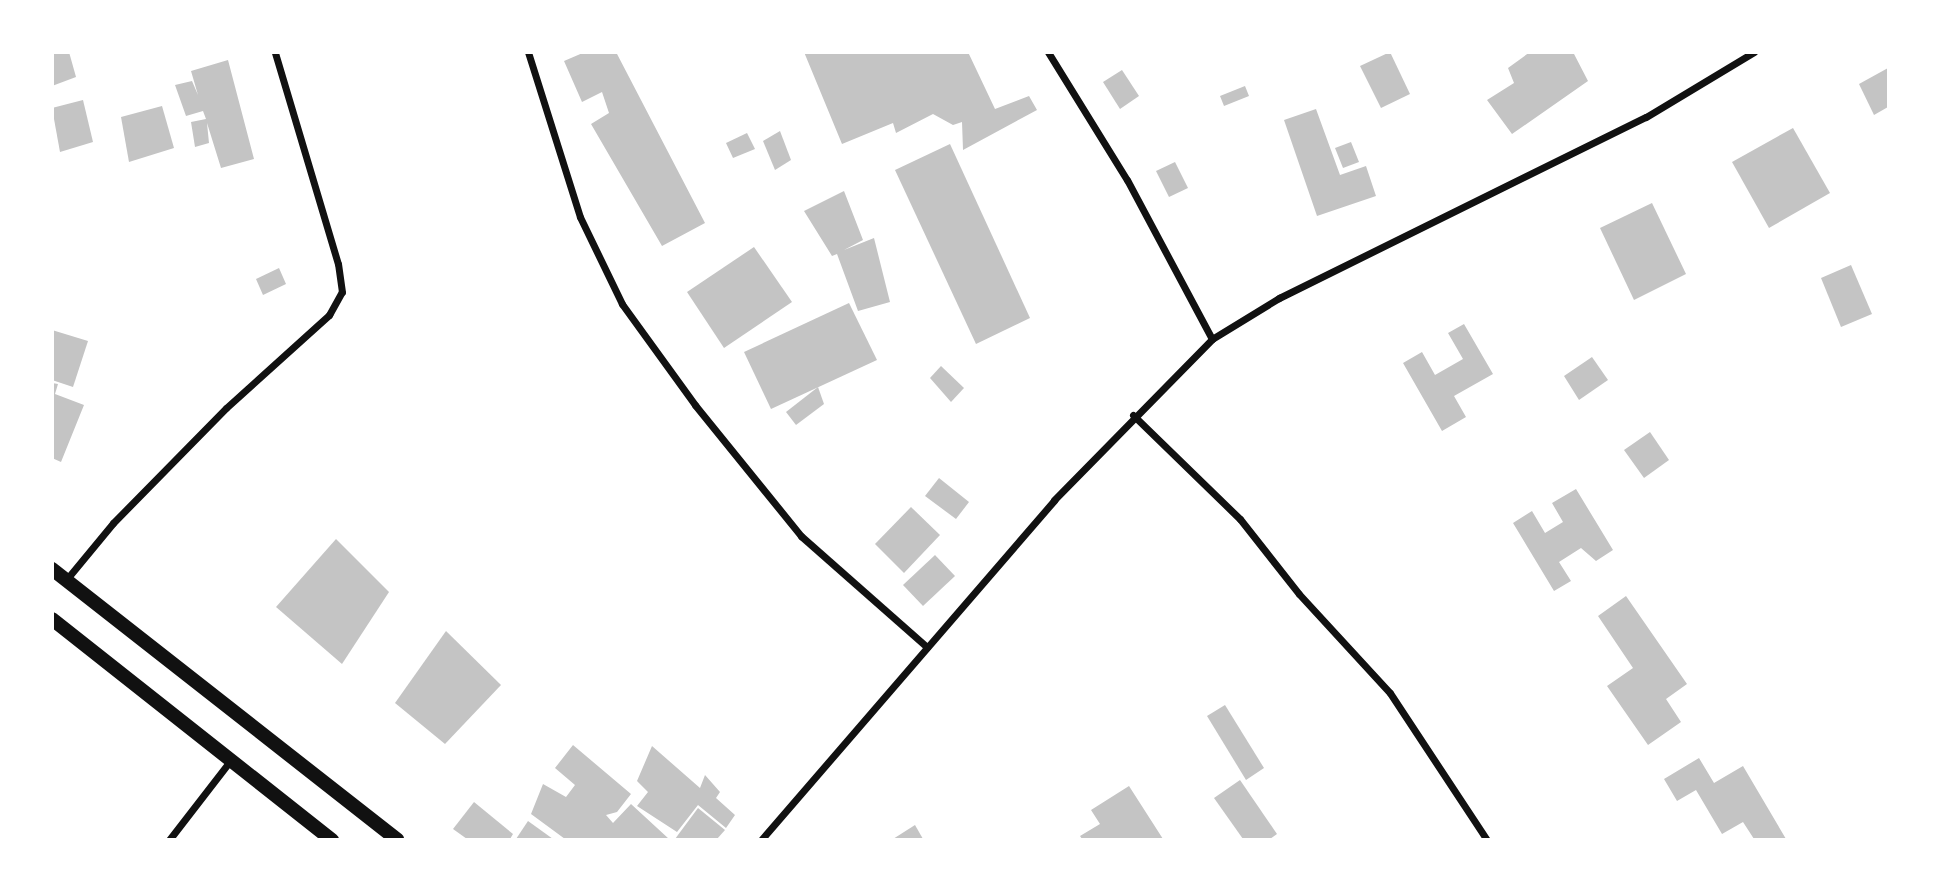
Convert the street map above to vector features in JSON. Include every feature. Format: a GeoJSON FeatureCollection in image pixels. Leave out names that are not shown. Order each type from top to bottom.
{"type":"FeatureCollection","features":[{"type":"Feature","properties":{"kind":"main road"},"geometry":{"type":"LineString","coordinates":[[52,569],[398,839]]}},
{"type":"Feature","properties":{"kind":"main road"},"geometry":{"type":"LineString","coordinates":[[52,619],[332,839]]}},
{"type":"Feature","properties":{"kind":"street"},"geometry":{"type":"LineString","coordinates":[[65,580],[113,523],[226,408],[329,315],[342,292],[338,264],[275,52]]}},
{"type":"Feature","properties":{"kind":"street"},"geometry":{"type":"LineString","coordinates":[[528,52],[580,218],[622,304],[695,405],[802,536],[927,647]]}},
{"type":"Feature","properties":{"kind":"street"},"geometry":{"type":"LineString","coordinates":[[1048,52],[1128,180],[1212,339]]}},
{"type":"Feature","properties":{"kind":"street"},"geometry":{"type":"LineString","coordinates":[[761,839],[1054,500],[1133,415],[1212,339],[1279,298],[1646,117],[1754,52]]}},
{"type":"Feature","properties":{"kind":"street"},"geometry":{"type":"LineString","coordinates":[[1133,415],[1240,519],[1299,594],[1390,693],[1488,839]]}},
{"type":"Feature","properties":{"kind":"street"},"geometry":{"type":"LineString","coordinates":[[169,839],[231,760]]}},
{"type":"Feature","properties":{"kind":"building"},"geometry":{"type":"Polygon","coordinates":[[[52,52],[69,52],[76,77],[52,86],[52,52]]]}},
{"type":"Feature","properties":{"kind":"building"},"geometry":{"type":"Polygon","coordinates":[[[585,52],[616,52],[705,223],[662,246],[591,124],[609,113],[602,92],[582,102],[564,61],[585,52]]]}},
{"type":"Feature","properties":{"kind":"building"},"geometry":{"type":"Polygon","coordinates":[[[804,52],[968,52],[995,109],[1029,96],[1037,110],[963,150],[962,122],[953,125],[933,114],[896,133],[893,123],[842,144],[804,52]]]}},
{"type":"Feature","properties":{"kind":"building"},"geometry":{"type":"Polygon","coordinates":[[[1390,52],[1410,94],[1381,108],[1360,66],[1390,52]]]}},
{"type":"Feature","properties":{"kind":"building"},"geometry":{"type":"Polygon","coordinates":[[[1530,52],[1573,52],[1588,81],[1512,134],[1487,100],[1514,83],[1508,68],[1530,52]]]}},
{"type":"Feature","properties":{"kind":"building"},"geometry":{"type":"Polygon","coordinates":[[[228,60],[254,159],[221,168],[207,123],[209,143],[195,147],[191,122],[206,119],[203,111],[186,116],[175,85],[192,81],[198,95],[191,71],[228,60]]]}},
{"type":"Feature","properties":{"kind":"building"},"geometry":{"type":"Polygon","coordinates":[[[1888,68],[1888,107],[1874,115],[1859,84],[1888,68]]]}},
{"type":"Feature","properties":{"kind":"building"},"geometry":{"type":"Polygon","coordinates":[[[1122,70],[1139,96],[1120,109],[1103,82],[1122,70]]]}},
{"type":"Feature","properties":{"kind":"building"},"geometry":{"type":"Polygon","coordinates":[[[1245,86],[1249,96],[1224,106],[1220,96],[1245,86]]]}},
{"type":"Feature","properties":{"kind":"building"},"geometry":{"type":"Polygon","coordinates":[[[83,100],[93,142],[60,152],[52,108],[83,100]]]}},
{"type":"Feature","properties":{"kind":"building"},"geometry":{"type":"Polygon","coordinates":[[[162,106],[174,148],[129,162],[121,117],[162,106]]]}},
{"type":"Feature","properties":{"kind":"building"},"geometry":{"type":"Polygon","coordinates":[[[1316,109],[1340,175],[1366,166],[1376,196],[1317,216],[1284,120],[1316,109]]]}},
{"type":"Feature","properties":{"kind":"building"},"geometry":{"type":"Polygon","coordinates":[[[1793,128],[1830,193],[1769,228],[1732,162],[1793,128]]]}},
{"type":"Feature","properties":{"kind":"building"},"geometry":{"type":"Polygon","coordinates":[[[780,131],[791,160],[775,170],[763,141],[780,131]]]}},
{"type":"Feature","properties":{"kind":"building"},"geometry":{"type":"Polygon","coordinates":[[[747,133],[755,149],[733,158],[726,143],[747,133]]]}},
{"type":"Feature","properties":{"kind":"building"},"geometry":{"type":"Polygon","coordinates":[[[1351,142],[1359,162],[1343,168],[1335,148],[1351,142]]]}},
{"type":"Feature","properties":{"kind":"building"},"geometry":{"type":"Polygon","coordinates":[[[950,144],[1030,318],[976,344],[895,170],[950,144]]]}},
{"type":"Feature","properties":{"kind":"building"},"geometry":{"type":"Polygon","coordinates":[[[1175,162],[1188,188],[1169,197],[1156,171],[1175,162]]]}},
{"type":"Feature","properties":{"kind":"building"},"geometry":{"type":"Polygon","coordinates":[[[844,191],[863,240],[844,250],[874,238],[890,302],[858,311],[837,254],[832,256],[804,211],[844,191]]]}},
{"type":"Feature","properties":{"kind":"building"},"geometry":{"type":"Polygon","coordinates":[[[1652,203],[1686,274],[1634,300],[1600,228],[1652,203]]]}},
{"type":"Feature","properties":{"kind":"building"},"geometry":{"type":"Polygon","coordinates":[[[754,247],[792,302],[724,348],[687,292],[754,247]]]}},
{"type":"Feature","properties":{"kind":"building"},"geometry":{"type":"Polygon","coordinates":[[[1851,265],[1872,314],[1841,327],[1821,278],[1851,265]]]}},
{"type":"Feature","properties":{"kind":"building"},"geometry":{"type":"Polygon","coordinates":[[[279,268],[286,284],[263,295],[256,279],[279,268]]]}},
{"type":"Feature","properties":{"kind":"building"},"geometry":{"type":"Polygon","coordinates":[[[849,303],[877,360],[771,409],[744,352],[849,303]]]}},
{"type":"Feature","properties":{"kind":"building"},"geometry":{"type":"Polygon","coordinates":[[[1464,324],[1493,374],[1454,396],[1466,417],[1442,431],[1403,363],[1422,352],[1435,375],[1463,359],[1448,333],[1464,324]]]}},
{"type":"Feature","properties":{"kind":"building"},"geometry":{"type":"Polygon","coordinates":[[[52,330],[88,341],[73,387],[52,380],[52,330]]]}},
{"type":"Feature","properties":{"kind":"building"},"geometry":{"type":"Polygon","coordinates":[[[1592,357],[1608,380],[1579,400],[1564,376],[1592,357]]]}},
{"type":"Feature","properties":{"kind":"building"},"geometry":{"type":"Polygon","coordinates":[[[941,366],[964,388],[951,402],[930,378],[941,366]]]}},
{"type":"Feature","properties":{"kind":"building"},"geometry":{"type":"Polygon","coordinates":[[[52,383],[58,384],[55,394],[84,405],[61,462],[52,458],[52,383]]]}},
{"type":"Feature","properties":{"kind":"building"},"geometry":{"type":"Polygon","coordinates":[[[818,387],[824,404],[796,425],[786,412],[818,387]]]}},
{"type":"Feature","properties":{"kind":"building"},"geometry":{"type":"Polygon","coordinates":[[[1650,432],[1669,460],[1644,478],[1624,450],[1650,432]]]}},
{"type":"Feature","properties":{"kind":"building"},"geometry":{"type":"Polygon","coordinates":[[[939,478],[969,502],[956,519],[925,496],[939,478]]]}},
{"type":"Feature","properties":{"kind":"building"},"geometry":{"type":"Polygon","coordinates":[[[1576,489],[1613,550],[1596,561],[1581,548],[1559,562],[1571,581],[1554,591],[1513,523],[1532,511],[1545,533],[1563,522],[1552,503],[1576,489]]]}},
{"type":"Feature","properties":{"kind":"building"},"geometry":{"type":"Polygon","coordinates":[[[911,507],[940,535],[904,573],[875,544],[911,507]]]}},
{"type":"Feature","properties":{"kind":"building"},"geometry":{"type":"Polygon","coordinates":[[[336,539],[389,592],[342,664],[276,607],[336,539]]]}},
{"type":"Feature","properties":{"kind":"building"},"geometry":{"type":"Polygon","coordinates":[[[935,555],[955,576],[923,606],[903,585],[935,555]]]}},
{"type":"Feature","properties":{"kind":"building"},"geometry":{"type":"Polygon","coordinates":[[[1626,596],[1687,684],[1666,699],[1681,722],[1648,745],[1607,686],[1633,668],[1598,616],[1626,596]]]}},
{"type":"Feature","properties":{"kind":"building"},"geometry":{"type":"Polygon","coordinates":[[[446,631],[501,685],[445,744],[395,703],[446,631]]]}},
{"type":"Feature","properties":{"kind":"building"},"geometry":{"type":"Polygon","coordinates":[[[1225,705],[1264,768],[1246,780],[1207,716],[1225,705]]]}},
{"type":"Feature","properties":{"kind":"building"},"geometry":{"type":"Polygon","coordinates":[[[573,745],[631,794],[617,812],[606,815],[613,823],[631,804],[669,839],[565,839],[531,814],[543,784],[566,797],[575,785],[555,768],[573,745]]]}},
{"type":"Feature","properties":{"kind":"building"},"geometry":{"type":"Polygon","coordinates":[[[652,746],[700,788],[705,775],[720,792],[716,798],[735,815],[726,828],[698,805],[677,832],[637,806],[648,792],[637,781],[652,746]]]}},
{"type":"Feature","properties":{"kind":"building"},"geometry":{"type":"Polygon","coordinates":[[[1699,758],[1714,783],[1743,766],[1786,839],[1754,839],[1743,822],[1722,834],[1696,790],[1677,801],[1664,779],[1699,758]]]}},
{"type":"Feature","properties":{"kind":"building"},"geometry":{"type":"Polygon","coordinates":[[[1240,780],[1277,834],[1270,839],[1243,839],[1214,798],[1240,780]]]}},
{"type":"Feature","properties":{"kind":"building"},"geometry":{"type":"Polygon","coordinates":[[[1129,786],[1163,839],[1082,839],[1080,836],[1100,824],[1091,810],[1129,786]]]}},
{"type":"Feature","properties":{"kind":"building"},"geometry":{"type":"Polygon","coordinates":[[[474,802],[513,834],[510,839],[467,839],[453,829],[474,802]]]}},
{"type":"Feature","properties":{"kind":"building"},"geometry":{"type":"Polygon","coordinates":[[[698,808],[725,830],[717,839],[675,839],[698,808]]]}},
{"type":"Feature","properties":{"kind":"building"},"geometry":{"type":"Polygon","coordinates":[[[528,821],[553,839],[516,839],[528,821]]]}},
{"type":"Feature","properties":{"kind":"building"},"geometry":{"type":"Polygon","coordinates":[[[915,825],[923,839],[893,839],[915,825]]]}}]}
